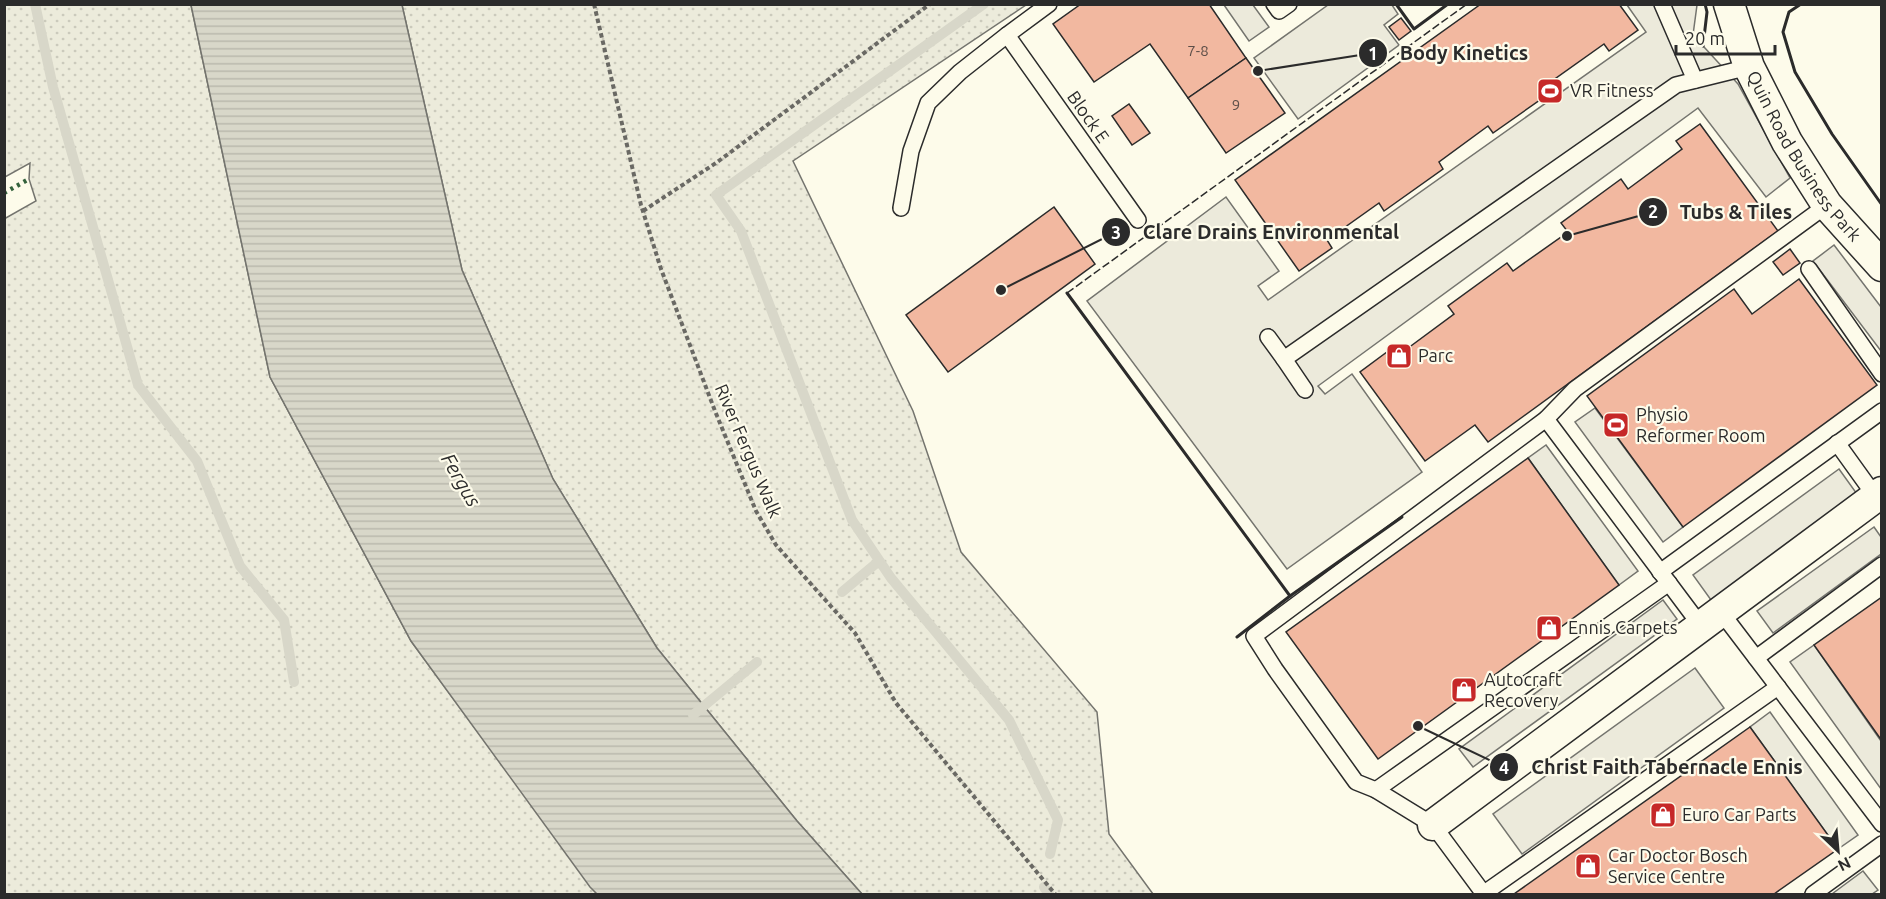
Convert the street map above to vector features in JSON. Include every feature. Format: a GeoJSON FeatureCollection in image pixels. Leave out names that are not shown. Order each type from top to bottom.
{"type":"FeatureCollection","features":[{"type":"Feature","properties":{"kind":"street","name":"Quin Road Business Park"},"geometry":{"type":"LineString","coordinates":[[1740,9],[1749,68],[1787,141],[1827,205],[1881,266]]}},
{"type":"Feature","properties":{"kind":"street"},"geometry":{"type":"LineString","coordinates":[[1433,825],[1879,498]]}},
{"type":"Feature","properties":{"kind":"lane"},"geometry":{"type":"LineString","coordinates":[[901,208],[911,151],[928,103],[960,72],[1050,4]]}},
{"type":"Feature","properties":{"kind":"lane"},"geometry":{"type":"LineString","coordinates":[[1274,4],[1279,11],[1289,4]]}},
{"type":"Feature","properties":{"kind":"lane"},"geometry":{"type":"LineString","coordinates":[[1662,4],[1695,80]]}},
{"type":"Feature","properties":{"kind":"lane","name":"Block E"},"geometry":{"type":"LineString","coordinates":[[1007,35],[1138,220]]}},
{"type":"Feature","properties":{"kind":"lane"},"geometry":{"type":"LineString","coordinates":[[1284,359],[1676,85],[1749,68]]}},
{"type":"Feature","properties":{"kind":"lane"},"geometry":{"type":"LineString","coordinates":[[1778,687],[1484,894],[1433,825],[1376,790],[1356,782],[1254,636],[1546,419],[1575,389],[1827,205]]}},
{"type":"Feature","properties":{"kind":"lane"},"geometry":{"type":"LineString","coordinates":[[1809,269],[1881,374]]}},
{"type":"Feature","properties":{"kind":"lane"},"geometry":{"type":"LineString","coordinates":[[1268,337],[1305,390]]}},
{"type":"Feature","properties":{"kind":"lane"},"geometry":{"type":"LineString","coordinates":[[1376,790],[1664,577],[1881,411]]}},
{"type":"Feature","properties":{"kind":"lane"},"geometry":{"type":"LineString","coordinates":[[1546,419],[1664,577],[1756,658],[1880,818]]}},
{"type":"Feature","properties":{"kind":"lane"},"geometry":{"type":"LineString","coordinates":[[1838,443],[1879,498]]}},
{"type":"Feature","properties":{"kind":"lane"},"geometry":{"type":"LineString","coordinates":[[1756,658],[1881,565]]}},
{"type":"Feature","properties":{"kind":"lane"},"geometry":{"type":"LineString","coordinates":[[1813,894],[1881,844]]}},
{"type":"Feature","properties":{"kind":"path","name":"River Fergus Walk"},"geometry":{"type":"LineString","coordinates":[[594,4],[643,211],[661,269],[718,420],[756,511],[776,545],[855,633],[896,703],[1055,894]]}},
{"type":"Feature","properties":{"kind":"path"},"geometry":{"type":"LineString","coordinates":[[643,211],[716,163],[930,4]]}},
{"type":"Feature","properties":{"kind":"shaded area"},"geometry":{"type":"Polygon","coordinates":[[[4,5],[191,5],[270,377],[411,641],[597,894],[5,894],[4,219],[36,201],[29,179],[30,163],[5,177],[4,5]]]}},
{"type":"Feature","properties":{"kind":"shaded area"},"geometry":{"type":"Polygon","coordinates":[[[402,5],[1026,5],[793,161],[913,411],[961,552],[1097,712],[1109,834],[1153,894],[862,894],[797,821],[657,648],[553,479],[462,270],[402,5]]]}},
{"type":"Feature","properties":{"kind":"shaded area"},"geometry":{"type":"Polygon","coordinates":[[[1224,5],[1253,5],[1269,27],[1249,41],[1224,5]]]}},
{"type":"Feature","properties":{"kind":"shaded area"},"geometry":{"type":"Polygon","coordinates":[[[1328,5],[1392,5],[1398,14],[1384,25],[1399,45],[1298,119],[1254,58],[1328,5]]]}},
{"type":"Feature","properties":{"kind":"shaded area"},"geometry":{"type":"Polygon","coordinates":[[[1627,5],[1697,5],[1693,35],[1738,84],[1790,178],[1766,197],[1698,108],[1318,386],[1325,394],[1352,374],[1422,472],[1287,569],[1087,301],[1226,197],[1279,271],[1258,286],[1268,300],[1646,32],[1627,5]]]}},
{"type":"Feature","properties":{"kind":"shaded area"},"geometry":{"type":"Polygon","coordinates":[[[1834,245],[1881,307],[1881,351],[1813,261],[1834,245]]]}},
{"type":"Feature","properties":{"kind":"shaded area"},"geometry":{"type":"Polygon","coordinates":[[[1595,408],[1683,527],[1663,542],[1575,422],[1595,408]]]}},
{"type":"Feature","properties":{"kind":"shaded area"},"geometry":{"type":"Polygon","coordinates":[[[1546,445],[1638,571],[1619,585],[1528,458],[1546,445]]]}},
{"type":"Feature","properties":{"kind":"shaded area"},"geometry":{"type":"Polygon","coordinates":[[[1839,469],[1857,494],[1711,600],[1693,575],[1839,469]]]}},
{"type":"Feature","properties":{"kind":"shaded area"},"geometry":{"type":"Polygon","coordinates":[[[1874,527],[1881,537],[1881,554],[1773,633],[1757,611],[1874,527]]]}},
{"type":"Feature","properties":{"kind":"shaded area"},"geometry":{"type":"Polygon","coordinates":[[[1663,600],[1677,619],[1473,767],[1459,749],[1663,600]]]}},
{"type":"Feature","properties":{"kind":"shaded area"},"geometry":{"type":"Polygon","coordinates":[[[1814,645],[1881,741],[1881,789],[1790,662],[1814,645]]]}},
{"type":"Feature","properties":{"kind":"shaded area"},"geometry":{"type":"Polygon","coordinates":[[[1695,668],[1724,708],[1522,854],[1493,814],[1695,668]]]}},
{"type":"Feature","properties":{"kind":"shaded area"},"geometry":{"type":"Polygon","coordinates":[[[1770,712],[1858,835],[1838,849],[1750,727],[1770,712]]]}},
{"type":"Feature","properties":{"kind":"shaded area"},"geometry":{"type":"Polygon","coordinates":[[[1863,871],[1878,890],[1872,894],[1832,894],[1863,871]]]}},
{"type":"Feature","properties":{"kind":"water","name":"Fergus"},"geometry":{"type":"Polygon","coordinates":[[[191,5],[402,5],[462,270],[553,479],[657,648],[797,821],[862,894],[597,894],[590,887],[411,641],[270,377],[191,5]]]}},
{"type":"Feature","properties":{"kind":"building"},"geometry":{"type":"Polygon","coordinates":[[[1081,4],[1209,4],[1246,58],[1188,98],[1150,44],[1094,82],[1053,24],[1081,4]]]}},
{"type":"Feature","properties":{"kind":"building"},"geometry":{"type":"Polygon","coordinates":[[[1481,4],[1619,4],[1638,30],[1609,51],[1604,44],[1552,81],[1557,88],[1493,133],[1488,126],[1439,162],[1443,169],[1384,211],[1379,203],[1327,240],[1332,248],[1299,271],[1235,180],[1481,4]]]}},
{"type":"Feature","properties":{"kind":"building"},"geometry":{"type":"Polygon","coordinates":[[[1401,18],[1411,31],[1399,40],[1389,27],[1401,18]]]}},
{"type":"Feature","properties":{"kind":"building"},"geometry":{"type":"Polygon","coordinates":[[[1246,58],[1285,113],[1226,153],[1188,98],[1246,58]]]}},
{"type":"Feature","properties":{"kind":"building"},"geometry":{"type":"Polygon","coordinates":[[[1129,104],[1150,133],[1132,145],[1112,116],[1129,104]]]}},
{"type":"Feature","properties":{"kind":"building"},"geometry":{"type":"Polygon","coordinates":[[[1700,124],[1778,231],[1488,442],[1475,425],[1425,461],[1360,372],[1395,346],[1400,354],[1454,314],[1448,306],[1507,263],[1513,271],[1568,232],[1561,223],[1621,179],[1628,189],[1682,149],[1676,141],[1700,124]]]}},
{"type":"Feature","properties":{"kind":"building"},"geometry":{"type":"Polygon","coordinates":[[[1054,207],[1095,264],[948,372],[906,315],[1054,207]]]}},
{"type":"Feature","properties":{"kind":"building"},"geometry":{"type":"Polygon","coordinates":[[[1790,249],[1800,263],[1783,275],[1773,262],[1790,249]]]}},
{"type":"Feature","properties":{"kind":"building"},"geometry":{"type":"Polygon","coordinates":[[[1799,279],[1877,385],[1683,527],[1587,396],[1734,289],[1752,314],[1799,279]]]}},
{"type":"Feature","properties":{"kind":"building"},"geometry":{"type":"Polygon","coordinates":[[[1528,458],[1619,585],[1378,759],[1286,632],[1528,458]]]}},
{"type":"Feature","properties":{"kind":"building"},"geometry":{"type":"Polygon","coordinates":[[[1882,597],[1882,741],[1814,645],[1882,597]]]}},
{"type":"Feature","properties":{"kind":"building"},"geometry":{"type":"Polygon","coordinates":[[[1750,727],[1838,849],[1774,894],[1514,894],[1750,727]]]}},
{"type":"Feature","properties":{"kind":"waterway"},"geometry":{"type":"LineString","coordinates":[[35,4],[53,87],[138,385],[197,461],[240,566],[284,620],[294,682]]}},
{"type":"Feature","properties":{"kind":"waterway"},"geometry":{"type":"LineString","coordinates":[[984,4],[716,195],[741,231],[852,520],[891,578],[1009,720],[1058,820],[1050,854]]}},
{"type":"Feature","properties":{"kind":"waterway"},"geometry":{"type":"LineString","coordinates":[[842,592],[879,561]]}},
{"type":"Feature","properties":{"kind":"waterway"},"geometry":{"type":"LineString","coordinates":[[693,715],[757,662]]}},
{"type":"Feature","properties":{"kind":"waterway"},"geometry":{"type":"LineString","coordinates":[[1044,887],[1049,894]]}},
{"type":"Feature","properties":{"kind":"hedge"},"geometry":{"type":"LineString","coordinates":[[4,193],[29,179]]}},
{"type":"Feature","properties":{"kind":"fence"},"geometry":{"type":"LineString","coordinates":[[1067,293],[1467,4]]}},
{"type":"Feature","properties":{"kind":"wall"},"geometry":{"type":"LineString","coordinates":[[1396,4],[1414,29],[1448,4]]}},
{"type":"Feature","properties":{"kind":"wall"},"geometry":{"type":"LineString","coordinates":[[1703,46],[1707,12],[1705,4]]}},
{"type":"Feature","properties":{"kind":"wall"},"geometry":{"type":"LineString","coordinates":[[1801,4],[1789,12],[1783,32],[1795,72],[1832,134],[1882,205]]}},
{"type":"Feature","properties":{"kind":"wall"},"geometry":{"type":"LineString","coordinates":[[1067,293],[1290,596],[1402,517]]}},
{"type":"Feature","properties":{"kind":"wall"},"geometry":{"type":"LineString","coordinates":[[1237,637],[1290,596]]}},
{"type":"Feature","properties":{"kind":"place","name":"Body Kinetics"},"geometry":{"type":"Point","coordinates":[1258,71]}},
{"type":"Feature","properties":{"kind":"place","name":"VR Fitness"},"geometry":{"type":"Point","coordinates":[1550,91]}},
{"type":"Feature","properties":{"kind":"place","name":"Tubs & Tiles"},"geometry":{"type":"Point","coordinates":[1567,236]}},
{"type":"Feature","properties":{"kind":"place","name":"Clare Drains Environmental"},"geometry":{"type":"Point","coordinates":[1001,290]}},
{"type":"Feature","properties":{"kind":"place","name":"Parc"},"geometry":{"type":"Point","coordinates":[1399,356]}},
{"type":"Feature","properties":{"kind":"place","name":"Physio Reformer Room"},"geometry":{"type":"Point","coordinates":[1616,425]}},
{"type":"Feature","properties":{"kind":"place","name":"Ennis Carpets"},"geometry":{"type":"Point","coordinates":[1549,628]}},
{"type":"Feature","properties":{"kind":"place","name":"Autocraft Recovery"},"geometry":{"type":"Point","coordinates":[1464,690]}},
{"type":"Feature","properties":{"kind":"place","name":"Christ Faith Tabernacle Ennis"},"geometry":{"type":"Point","coordinates":[1418,726]}},
{"type":"Feature","properties":{"kind":"place","name":"Euro Car Parts"},"geometry":{"type":"Point","coordinates":[1663,815]}},
{"type":"Feature","properties":{"kind":"place","name":"Car Doctor Bosch Service Centre"},"geometry":{"type":"Point","coordinates":[1588,866]}}]}
